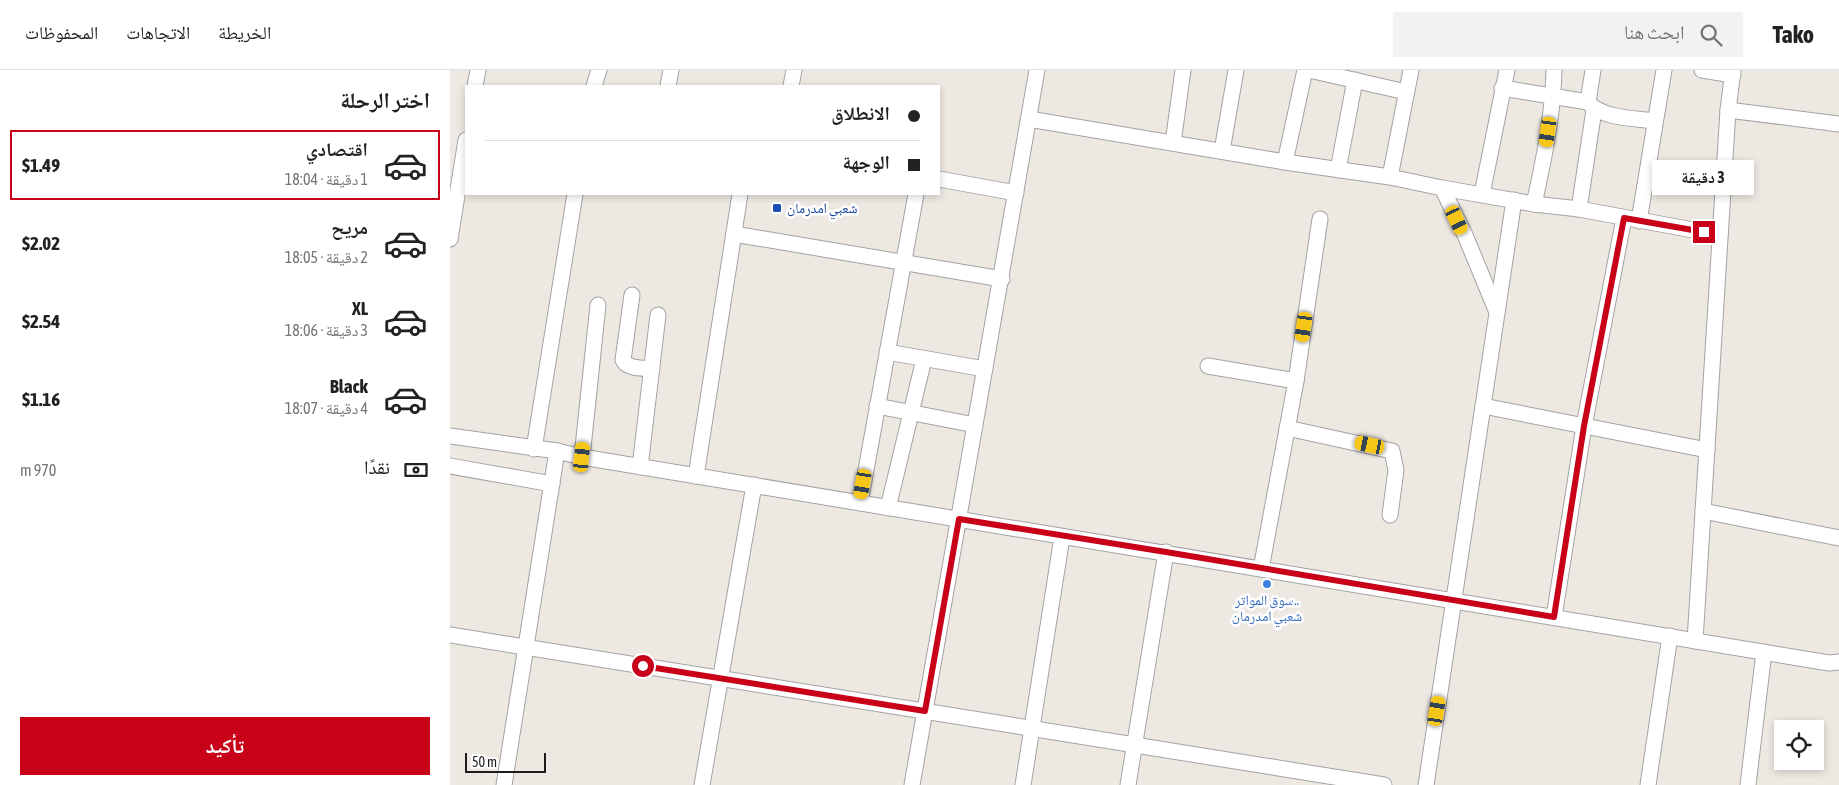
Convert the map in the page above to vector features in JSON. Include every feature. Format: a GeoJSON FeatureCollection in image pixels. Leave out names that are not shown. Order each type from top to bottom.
{"type":"FeatureCollection","features":[{"type":"Feature","properties":{"kind":"street"},"geometry":{"type":"LineString","coordinates":[[475,85],[478,70]]}},
{"type":"Feature","properties":{"kind":"street"},"geometry":{"type":"LineString","coordinates":[[594,85],[599,70]]}},
{"type":"Feature","properties":{"kind":"street"},"geometry":{"type":"LineString","coordinates":[[668,85],[671,70]]}},
{"type":"Feature","properties":{"kind":"street"},"geometry":{"type":"LineString","coordinates":[[791,85],[794,70]]}},
{"type":"Feature","properties":{"kind":"street"},"geometry":{"type":"LineString","coordinates":[[912,785],[1002,279],[1037,70]]}},
{"type":"Feature","properties":{"kind":"street"},"geometry":{"type":"LineString","coordinates":[[1173,143],[1183,70]]}},
{"type":"Feature","properties":{"kind":"street"},"geometry":{"type":"LineString","coordinates":[[1222,151],[1236,70]]}},
{"type":"Feature","properties":{"kind":"street"},"geometry":{"type":"LineString","coordinates":[[1286,162],[1305,70]]}},
{"type":"Feature","properties":{"kind":"street"},"geometry":{"type":"LineString","coordinates":[[1309,70],[1406,92]]}},
{"type":"Feature","properties":{"kind":"street"},"geometry":{"type":"LineString","coordinates":[[1390,178],[1411,70]]}},
{"type":"Feature","properties":{"kind":"street"},"geometry":{"type":"LineString","coordinates":[[1482,194],[1507,70]]}},
{"type":"Feature","properties":{"kind":"street"},"geometry":{"type":"LineString","coordinates":[[1534,204],[1546,150],[1554,96],[1554,70]]}},
{"type":"Feature","properties":{"kind":"street"},"geometry":{"type":"LineString","coordinates":[[1579,209],[1591,106],[1592,70]]}},
{"type":"Feature","properties":{"kind":"street"},"geometry":{"type":"LineString","coordinates":[[1639,221],[1664,70]]}},
{"type":"Feature","properties":{"kind":"street"},"geometry":{"type":"LineString","coordinates":[[1695,641],[1728,110],[1733,73],[1702,70]]}},
{"type":"Feature","properties":{"kind":"street"},"geometry":{"type":"LineString","coordinates":[[1338,170],[1355,80]]}},
{"type":"Feature","properties":{"kind":"street"},"geometry":{"type":"LineString","coordinates":[[1502,88],[1554,96],[1618,116],[1655,121]]}},
{"type":"Feature","properties":{"kind":"street"},"geometry":{"type":"LineString","coordinates":[[1728,110],[1839,124]]}},
{"type":"Feature","properties":{"kind":"street"},"geometry":{"type":"LineString","coordinates":[[1029,119],[1390,178],[1534,204],[1579,209],[1720,235]]}},
{"type":"Feature","properties":{"kind":"street"},"geometry":{"type":"LineString","coordinates":[[450,239],[460,146]]}},
{"type":"Feature","properties":{"kind":"street"},"geometry":{"type":"LineString","coordinates":[[940,179],[1016,193]]}},
{"type":"Feature","properties":{"kind":"street"},"geometry":{"type":"LineString","coordinates":[[1442,188],[1497,311]]}},
{"type":"Feature","properties":{"kind":"street"},"geometry":{"type":"LineString","coordinates":[[534,449],[575,195]]}},
{"type":"Feature","properties":{"kind":"street"},"geometry":{"type":"LineString","coordinates":[[696,476],[740,195]]}},
{"type":"Feature","properties":{"kind":"street"},"geometry":{"type":"LineString","coordinates":[[860,503],[916,195]]}},
{"type":"Feature","properties":{"kind":"street"},"geometry":{"type":"LineString","coordinates":[[1426,785],[1514,200]]}},
{"type":"Feature","properties":{"kind":"street"},"geometry":{"type":"LineString","coordinates":[[1554,617],[1584,426],[1624,218]]}},
{"type":"Feature","properties":{"kind":"street"},"geometry":{"type":"LineString","coordinates":[[1261,569],[1296,381],[1320,219]]}},
{"type":"Feature","properties":{"kind":"street"},"geometry":{"type":"LineString","coordinates":[[734,234],[1002,279]]}},
{"type":"Feature","properties":{"kind":"street"},"geometry":{"type":"LineString","coordinates":[[632,295],[623,360],[628,366],[652,369]]}},
{"type":"Feature","properties":{"kind":"street"},"geometry":{"type":"LineString","coordinates":[[582,457],[598,304]]}},
{"type":"Feature","properties":{"kind":"street"},"geometry":{"type":"LineString","coordinates":[[640,467],[658,315]]}},
{"type":"Feature","properties":{"kind":"street"},"geometry":{"type":"LineString","coordinates":[[887,352],[985,369]]}},
{"type":"Feature","properties":{"kind":"street"},"geometry":{"type":"LineString","coordinates":[[888,508],[924,358]]}},
{"type":"Feature","properties":{"kind":"street"},"geometry":{"type":"LineString","coordinates":[[1208,366],[1296,381]]}},
{"type":"Feature","properties":{"kind":"street"},"geometry":{"type":"LineString","coordinates":[[877,406],[975,425]]}},
{"type":"Feature","properties":{"kind":"street"},"geometry":{"type":"LineString","coordinates":[[1483,406],[1707,450]]}},
{"type":"Feature","properties":{"kind":"street"},"geometry":{"type":"LineString","coordinates":[[1287,428],[1392,451],[1396,470],[1390,515]]}},
{"type":"Feature","properties":{"kind":"street"},"geometry":{"type":"LineString","coordinates":[[450,436],[557,452],[1062,537],[1166,552],[1836,664]]}},
{"type":"Feature","properties":{"kind":"street"},"geometry":{"type":"LineString","coordinates":[[504,785],[557,452]]}},
{"type":"Feature","properties":{"kind":"street"},"geometry":{"type":"LineString","coordinates":[[450,466],[552,484]]}},
{"type":"Feature","properties":{"kind":"street"},"geometry":{"type":"LineString","coordinates":[[702,785],[754,486]]}},
{"type":"Feature","properties":{"kind":"street"},"geometry":{"type":"LineString","coordinates":[[1704,512],[1839,538]]}},
{"type":"Feature","properties":{"kind":"street"},"geometry":{"type":"LineString","coordinates":[[1023,785],[1062,537]]}},
{"type":"Feature","properties":{"kind":"street"},"geometry":{"type":"LineString","coordinates":[[1128,785],[1166,552]]}},
{"type":"Feature","properties":{"kind":"street"},"geometry":{"type":"LineString","coordinates":[[450,635],[1384,785]]}},
{"type":"Feature","properties":{"kind":"street"},"geometry":{"type":"LineString","coordinates":[[1648,785],[1670,636]]}},
{"type":"Feature","properties":{"kind":"street"},"geometry":{"type":"LineString","coordinates":[[1748,785],[1764,652]]}},
{"type":"Feature","properties":{"kind":"place","name":"شعبي امدرمان"},"geometry":{"type":"Point","coordinates":[777,208]}},
{"type":"Feature","properties":{"kind":"place","name":"سوق المواتر.. شعبي امدرمان"},"geometry":{"type":"Point","coordinates":[1267,584]}},
{"type":"Feature","properties":{"kind":"route"},"geometry":{"type":"LineString","coordinates":[[643,666],[925,711],[959,519],[1554,617],[1584,426],[1624,218],[1704,232]]}}]}
